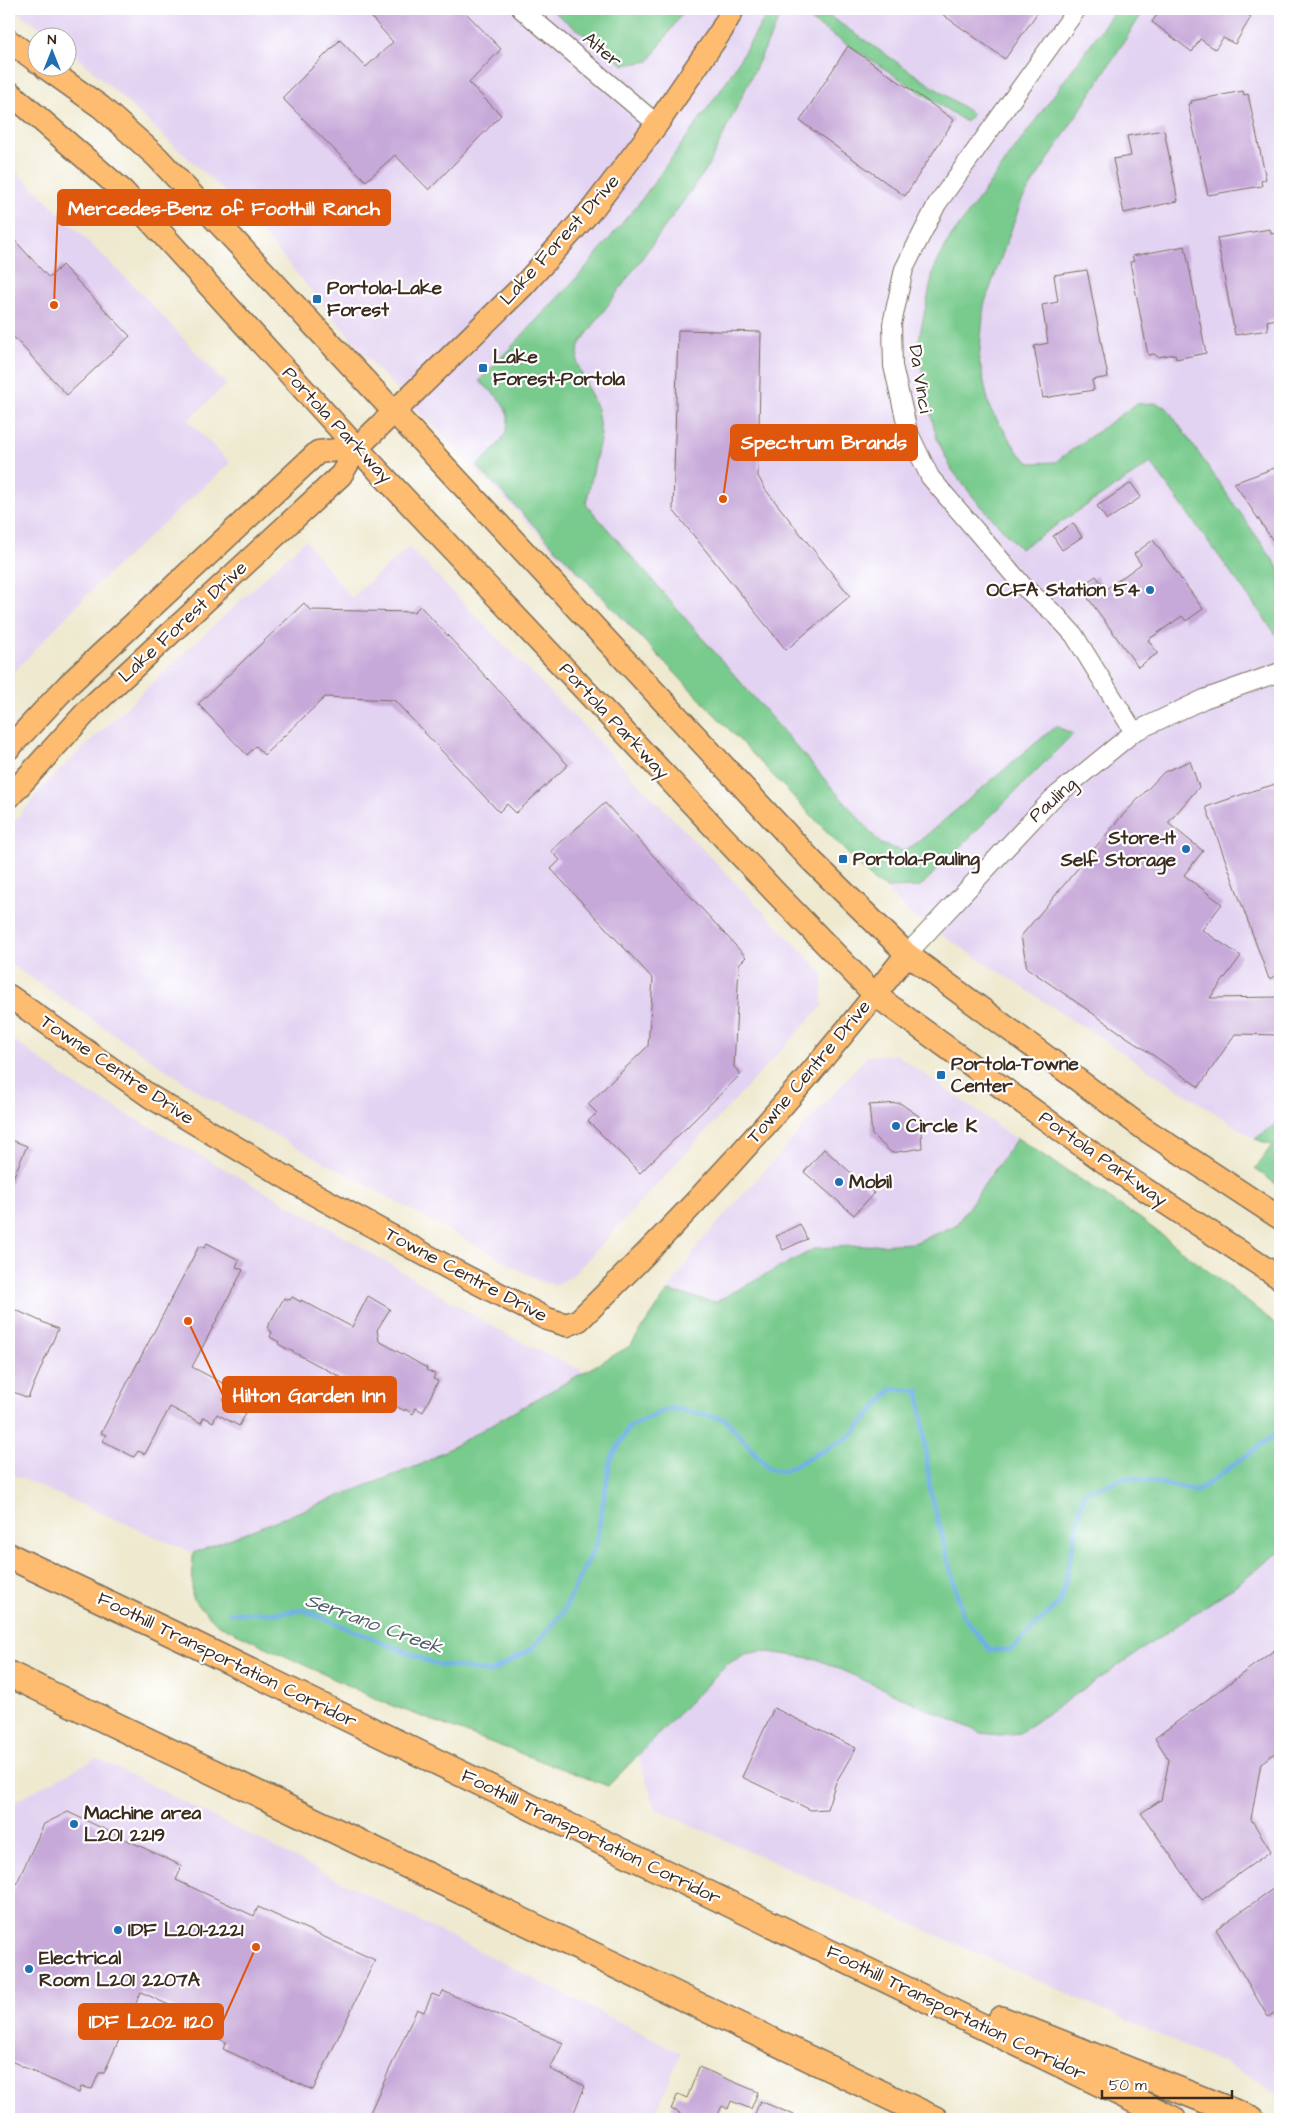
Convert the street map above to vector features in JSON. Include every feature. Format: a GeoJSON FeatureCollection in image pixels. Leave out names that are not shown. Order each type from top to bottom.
{"type":"FeatureCollection","features":[{"type":"Feature","properties":{"kind":"highway","name":"Foothill Transportation Corridor"},"geometry":{"type":"LineString","coordinates":[[9,1556],[1173,2119]]}},
{"type":"Feature","properties":{"kind":"highway"},"geometry":{"type":"LineString","coordinates":[[17,1678],[915,2113],[935,2119]]}},
{"type":"Feature","properties":{"kind":"highway"},"geometry":{"type":"LineString","coordinates":[[812,1944],[1252,2119]]}},
{"type":"Feature","properties":{"kind":"main road","name":"Lake Forest Drive"},"geometry":{"type":"LineString","coordinates":[[9,797],[91,707],[341,475],[357,448],[524,285],[594,207],[657,124],[721,31],[733,9]]}},
{"type":"Feature","properties":{"kind":"main road"},"geometry":{"type":"LineString","coordinates":[[9,41],[28,55]]}},
{"type":"Feature","properties":{"kind":"main road"},"geometry":{"type":"LineString","coordinates":[[60,78],[101,107],[157,157],[810,860],[907,954],[1143,1128],[1280,1218]]}},
{"type":"Feature","properties":{"kind":"main road","name":"Portola Parkway"},"geometry":{"type":"LineString","coordinates":[[9,92],[123,191],[357,448],[776,893],[875,995],[1114,1169],[1280,1278]]}},
{"type":"Feature","properties":{"kind":"main road","name":"Lake Forest Drive"},"geometry":{"type":"LineString","coordinates":[[9,748],[68,685],[318,452],[357,448]]}},
{"type":"Feature","properties":{"kind":"main road","name":"Pauling"},"geometry":{"type":"LineString","coordinates":[[875,995],[907,954]]}},
{"type":"Feature","properties":{"kind":"main road","name":"Towne Centre Drive"},"geometry":{"type":"LineString","coordinates":[[9,996],[151,1097],[226,1143],[453,1270],[547,1319],[567,1325],[579,1320],[650,1252],[801,1086],[875,995]]}},
{"type":"Feature","properties":{"kind":"street","name":"Alter"},"geometry":{"type":"LineString","coordinates":[[521,9],[657,124]]}},
{"type":"Feature","properties":{"kind":"street","name":"Da Vinci"},"geometry":{"type":"LineString","coordinates":[[1077,9],[937,204],[922,230],[904,269],[892,324],[892,366],[908,431],[930,477],[1024,587],[1057,616],[1074,635],[1134,732]]}},
{"type":"Feature","properties":{"kind":"street","name":"Pauling"},"geometry":{"type":"LineString","coordinates":[[907,954],[1052,798],[1134,732],[1204,699],[1280,672]]}},
{"type":"Feature","properties":{"kind":"shaded area"},"geometry":{"type":"Polygon","coordinates":[[[13,9],[1280,9],[1280,1121],[1255,1139],[910,914],[377,369],[237,203],[78,57],[78,28],[41,28],[13,9]]]}},
{"type":"Feature","properties":{"kind":"shaded area"},"geometry":{"type":"Polygon","coordinates":[[[9,164],[145,297],[226,385],[188,420],[230,463],[100,581],[9,677],[9,164]]]}},
{"type":"Feature","properties":{"kind":"shaded area"},"geometry":{"type":"Polygon","coordinates":[[[305,540],[351,598],[409,547],[823,973],[822,1006],[575,1273],[557,1285],[542,1282],[208,1098],[9,963],[9,828],[49,780],[305,540]]]}},
{"type":"Feature","properties":{"kind":"shaded area"},"geometry":{"type":"Polygon","coordinates":[[[9,1037],[78,1087],[328,1227],[507,1335],[585,1372],[422,1464],[193,1553],[9,1473],[9,1037]]]}},
{"type":"Feature","properties":{"kind":"shaded area"},"geometry":{"type":"Polygon","coordinates":[[[896,1054],[1016,1139],[956,1225],[914,1243],[816,1248],[715,1302],[668,1291],[700,1243],[867,1056],[896,1054]]]}},
{"type":"Feature","properties":{"kind":"shaded area"},"geometry":{"type":"Polygon","coordinates":[[[1280,1551],[1280,2098],[1249,2075],[656,1809],[638,1756],[726,1665],[745,1654],[761,1651],[817,1659],[981,1733],[1232,1588],[1280,1551]]]}},
{"type":"Feature","properties":{"kind":"shaded area"},"geometry":{"type":"Polygon","coordinates":[[[97,1758],[681,2053],[653,2119],[9,2119],[9,1804],[97,1758]]]}},
{"type":"Feature","properties":{"kind":"green space"},"geometry":{"type":"Polygon","coordinates":[[[550,9],[685,9],[649,61],[624,65],[550,9]]]}},
{"type":"Feature","properties":{"kind":"green space"},"geometry":{"type":"Polygon","coordinates":[[[770,9],[789,9],[780,17],[708,167],[579,345],[577,363],[597,409],[601,435],[586,504],[881,844],[903,851],[917,843],[1056,726],[1073,734],[920,887],[886,888],[876,883],[477,466],[503,438],[508,421],[507,412],[502,403],[479,381],[582,272],[642,199],[725,84],[770,9]]]}},
{"type":"Feature","properties":{"kind":"green space"},"geometry":{"type":"Polygon","coordinates":[[[793,9],[819,9],[973,114],[966,122],[793,9]]]}},
{"type":"Feature","properties":{"kind":"green space"},"geometry":{"type":"Polygon","coordinates":[[[1116,9],[1145,9],[1022,200],[984,305],[979,360],[990,409],[1018,452],[1030,463],[1055,462],[1136,404],[1155,403],[1167,408],[1280,570],[1280,640],[1151,463],[1020,549],[974,498],[952,470],[937,439],[924,387],[919,339],[933,272],[948,241],[1116,9]]]}},
{"type":"Feature","properties":{"kind":"green space"},"geometry":{"type":"Polygon","coordinates":[[[1280,1121],[1280,1187],[1255,1169],[1272,1145],[1255,1139],[1280,1121]]]}},
{"type":"Feature","properties":{"kind":"green space"},"geometry":{"type":"Polygon","coordinates":[[[1017,1138],[1141,1219],[1280,1327],[1280,1551],[1232,1588],[1019,1733],[1000,1735],[981,1733],[817,1659],[761,1651],[745,1654],[726,1665],[608,1786],[385,1703],[217,1624],[192,1598],[193,1553],[422,1464],[630,1346],[668,1291],[715,1302],[816,1248],[914,1243],[956,1225],[1017,1138]]]}},
{"type":"Feature","properties":{"kind":"building"},"geometry":{"type":"Polygon","coordinates":[[[364,9],[462,9],[501,49],[469,83],[501,115],[429,190],[395,155],[366,181],[282,98],[340,40],[366,67],[393,42],[364,9]]]}},
{"type":"Feature","properties":{"kind":"building"},"geometry":{"type":"Polygon","coordinates":[[[935,9],[1040,9],[1005,59],[935,9]]]}},
{"type":"Feature","properties":{"kind":"building"},"geometry":{"type":"Polygon","coordinates":[[[1161,9],[1238,9],[1251,17],[1235,44],[1223,38],[1215,49],[1200,39],[1192,52],[1152,22],[1161,9]]]}},
{"type":"Feature","properties":{"kind":"building"},"geometry":{"type":"Polygon","coordinates":[[[848,46],[954,120],[905,196],[800,121],[848,46]]]}},
{"type":"Feature","properties":{"kind":"building"},"geometry":{"type":"Polygon","coordinates":[[[1243,91],[1244,95],[1248,94],[1266,179],[1261,181],[1262,186],[1208,195],[1188,104],[1192,103],[1191,101],[1243,91]]]}},
{"type":"Feature","properties":{"kind":"building"},"geometry":{"type":"Polygon","coordinates":[[[1164,130],[1178,201],[1124,213],[1113,159],[1131,156],[1127,136],[1164,130]]]}},
{"type":"Feature","properties":{"kind":"building"},"geometry":{"type":"Polygon","coordinates":[[[1270,229],[1271,234],[1277,233],[1280,252],[1280,318],[1267,321],[1268,330],[1235,335],[1217,238],[1270,229]]]}},
{"type":"Feature","properties":{"kind":"building"},"geometry":{"type":"Polygon","coordinates":[[[9,234],[49,278],[62,265],[130,336],[67,395],[9,332],[9,234]]]}},
{"type":"Feature","properties":{"kind":"building"},"geometry":{"type":"Polygon","coordinates":[[[1185,246],[1206,353],[1176,359],[1175,354],[1158,357],[1154,354],[1148,355],[1130,262],[1134,261],[1132,256],[1185,246]]]}},
{"type":"Feature","properties":{"kind":"building"},"geometry":{"type":"Polygon","coordinates":[[[1087,270],[1108,377],[1092,380],[1094,390],[1043,398],[1034,346],[1048,343],[1042,305],[1058,302],[1054,275],[1087,270]]]}},
{"type":"Feature","properties":{"kind":"building"},"geometry":{"type":"Polygon","coordinates":[[[678,330],[761,332],[758,476],[765,489],[850,596],[786,650],[673,510],[678,330]]]}},
{"type":"Feature","properties":{"kind":"building"},"geometry":{"type":"Polygon","coordinates":[[[1280,466],[1280,551],[1234,483],[1280,466]]]}},
{"type":"Feature","properties":{"kind":"building"},"geometry":{"type":"Polygon","coordinates":[[[1131,483],[1141,497],[1107,520],[1097,506],[1131,483]]]}},
{"type":"Feature","properties":{"kind":"building"},"geometry":{"type":"Polygon","coordinates":[[[1073,523],[1082,537],[1062,550],[1053,536],[1073,523]]]}},
{"type":"Feature","properties":{"kind":"building"},"geometry":{"type":"Polygon","coordinates":[[[1153,540],[1203,609],[1186,621],[1182,616],[1148,640],[1158,653],[1138,667],[1080,587],[1096,576],[1106,589],[1141,564],[1134,554],[1153,540]]]}},
{"type":"Feature","properties":{"kind":"building"},"geometry":{"type":"Polygon","coordinates":[[[304,603],[310,610],[414,612],[420,606],[568,765],[516,813],[507,804],[499,812],[394,700],[325,697],[264,755],[256,746],[247,755],[198,704],[304,603]]]}},
{"type":"Feature","properties":{"kind":"building","name":"Store-It Self Storage"},"geometry":{"type":"Polygon","coordinates":[[[1190,761],[1199,787],[1168,823],[1203,851],[1184,875],[1222,904],[1202,930],[1241,956],[1210,998],[1280,997],[1280,1035],[1235,1034],[1199,1087],[1027,968],[1021,936],[1121,817],[1164,772],[1190,761]]]}},
{"type":"Feature","properties":{"kind":"building"},"geometry":{"type":"Polygon","coordinates":[[[1280,783],[1280,974],[1269,979],[1206,807],[1280,783]]]}},
{"type":"Feature","properties":{"kind":"building"},"geometry":{"type":"Polygon","coordinates":[[[605,803],[746,957],[739,964],[734,1067],[741,1074],[640,1173],[588,1121],[597,1113],[588,1104],[648,1046],[653,979],[551,869],[560,860],[551,851],[605,803]]]}},
{"type":"Feature","properties":{"kind":"building","name":"Circle K"},"geometry":{"type":"Polygon","coordinates":[[[900,1103],[920,1117],[922,1148],[892,1153],[872,1135],[869,1105],[900,1103]]]}},
{"type":"Feature","properties":{"kind":"building"},"geometry":{"type":"Polygon","coordinates":[[[9,1139],[27,1146],[9,1187],[9,1139]]]}},
{"type":"Feature","properties":{"kind":"building","name":"Mobil"},"geometry":{"type":"Polygon","coordinates":[[[824,1149],[874,1193],[854,1215],[804,1172],[824,1149]]]}},
{"type":"Feature","properties":{"kind":"building"},"geometry":{"type":"Polygon","coordinates":[[[800,1224],[807,1239],[783,1250],[776,1236],[800,1224]]]}},
{"type":"Feature","properties":{"kind":"building"},"geometry":{"type":"Polygon","coordinates":[[[207,1243],[239,1260],[236,1267],[243,1270],[192,1367],[230,1387],[223,1401],[246,1413],[239,1426],[217,1414],[213,1422],[204,1417],[201,1423],[170,1407],[145,1454],[138,1451],[134,1457],[103,1441],[106,1435],[101,1433],[199,1246],[204,1248],[207,1243]]]}},
{"type":"Feature","properties":{"kind":"building"},"geometry":{"type":"Polygon","coordinates":[[[368,1296],[390,1309],[377,1330],[379,1341],[435,1374],[433,1379],[438,1381],[423,1412],[416,1408],[413,1414],[405,1409],[405,1411],[278,1344],[279,1342],[270,1337],[272,1332],[267,1328],[284,1298],[290,1300],[292,1297],[301,1302],[301,1300],[352,1327],[368,1296]]]}},
{"type":"Feature","properties":{"kind":"building"},"geometry":{"type":"Polygon","coordinates":[[[9,1307],[58,1329],[28,1398],[9,1390],[9,1307]]]}},
{"type":"Feature","properties":{"kind":"building"},"geometry":{"type":"Polygon","coordinates":[[[1280,1646],[1280,1749],[1261,1763],[1251,1819],[1271,1851],[1202,1900],[1141,1813],[1161,1800],[1169,1760],[1155,1738],[1280,1646]]]}},
{"type":"Feature","properties":{"kind":"building"},"geometry":{"type":"Polygon","coordinates":[[[774,1708],[856,1748],[836,1782],[827,1809],[811,1810],[742,1777],[774,1708]]]}},
{"type":"Feature","properties":{"kind":"building"},"geometry":{"type":"Polygon","coordinates":[[[68,1812],[182,1866],[176,1880],[254,1916],[258,1907],[375,1960],[313,2090],[223,2049],[226,2042],[208,2034],[207,2023],[141,1992],[104,2073],[99,2073],[92,2089],[81,2087],[79,2093],[9,2060],[9,1900],[44,1824],[68,1812]]]}},
{"type":"Feature","properties":{"kind":"building"},"geometry":{"type":"Polygon","coordinates":[[[1280,1884],[1280,2009],[1268,2017],[1216,1929],[1280,1884]]]}},
{"type":"Feature","properties":{"kind":"building"},"geometry":{"type":"Polygon","coordinates":[[[443,1991],[563,2043],[550,2069],[585,2086],[571,2119],[367,2119],[417,2009],[424,2012],[432,1994],[440,1997],[443,1991]]]}},
{"type":"Feature","properties":{"kind":"building"},"geometry":{"type":"Polygon","coordinates":[[[699,2067],[758,2092],[751,2109],[731,2101],[728,2109],[722,2106],[716,2119],[678,2119],[680,2113],[671,2109],[678,2094],[687,2098],[699,2067]]]}},
{"type":"Feature","properties":{"kind":"building"},"geometry":{"type":"Polygon","coordinates":[[[760,2101],[804,2119],[753,2119],[760,2101]]]}},
{"type":"Feature","properties":{"kind":"waterway","name":"Serrano Creek"},"geometry":{"type":"LineString","coordinates":[[230,1613],[280,1613],[303,1610],[435,1664],[491,1672],[533,1648],[563,1612],[596,1544],[610,1461],[629,1427],[670,1408],[725,1419],[769,1469],[784,1471],[851,1436],[892,1389],[919,1391],[930,1490],[963,1616],[990,1650],[1011,1650],[1061,1601],[1084,1493],[1128,1477],[1198,1491],[1280,1431]]}},
{"type":"Feature","properties":{"kind":"place","name":"Portola-Lake Forest"},"geometry":{"type":"Point","coordinates":[317,299]}},
{"type":"Feature","properties":{"kind":"place","name":"Mercedes-Benz of Foothill Ranch"},"geometry":{"type":"Point","coordinates":[54,305]}},
{"type":"Feature","properties":{"kind":"place","name":"Lake Forest-Portola"},"geometry":{"type":"Point","coordinates":[483,368]}},
{"type":"Feature","properties":{"kind":"place","name":"Spectrum Brands"},"geometry":{"type":"Point","coordinates":[723,499]}},
{"type":"Feature","properties":{"kind":"place","name":"OCFA Station 54"},"geometry":{"type":"Point","coordinates":[1150,590]}},
{"type":"Feature","properties":{"kind":"place","name":"Store-It Self Storage"},"geometry":{"type":"Point","coordinates":[1186,849]}},
{"type":"Feature","properties":{"kind":"place","name":"Portola-Pauling"},"geometry":{"type":"Point","coordinates":[843,859]}},
{"type":"Feature","properties":{"kind":"place","name":"Portola-Towne Center"},"geometry":{"type":"Point","coordinates":[941,1075]}},
{"type":"Feature","properties":{"kind":"place","name":"Circle K"},"geometry":{"type":"Point","coordinates":[896,1126]}},
{"type":"Feature","properties":{"kind":"place","name":"Mobil"},"geometry":{"type":"Point","coordinates":[839,1182]}},
{"type":"Feature","properties":{"kind":"place","name":"Hilton Garden Inn"},"geometry":{"type":"Point","coordinates":[188,1321]}},
{"type":"Feature","properties":{"kind":"place","name":"Machine area L201 2219"},"geometry":{"type":"Point","coordinates":[74,1824]}},
{"type":"Feature","properties":{"kind":"place","name":"IDF L201-2221"},"geometry":{"type":"Point","coordinates":[118,1930]}},
{"type":"Feature","properties":{"kind":"place","name":"IDF L202 1120"},"geometry":{"type":"Point","coordinates":[256,1947]}},
{"type":"Feature","properties":{"kind":"place","name":"Electrical Room L201 2207A"},"geometry":{"type":"Point","coordinates":[29,1969]}}]}
